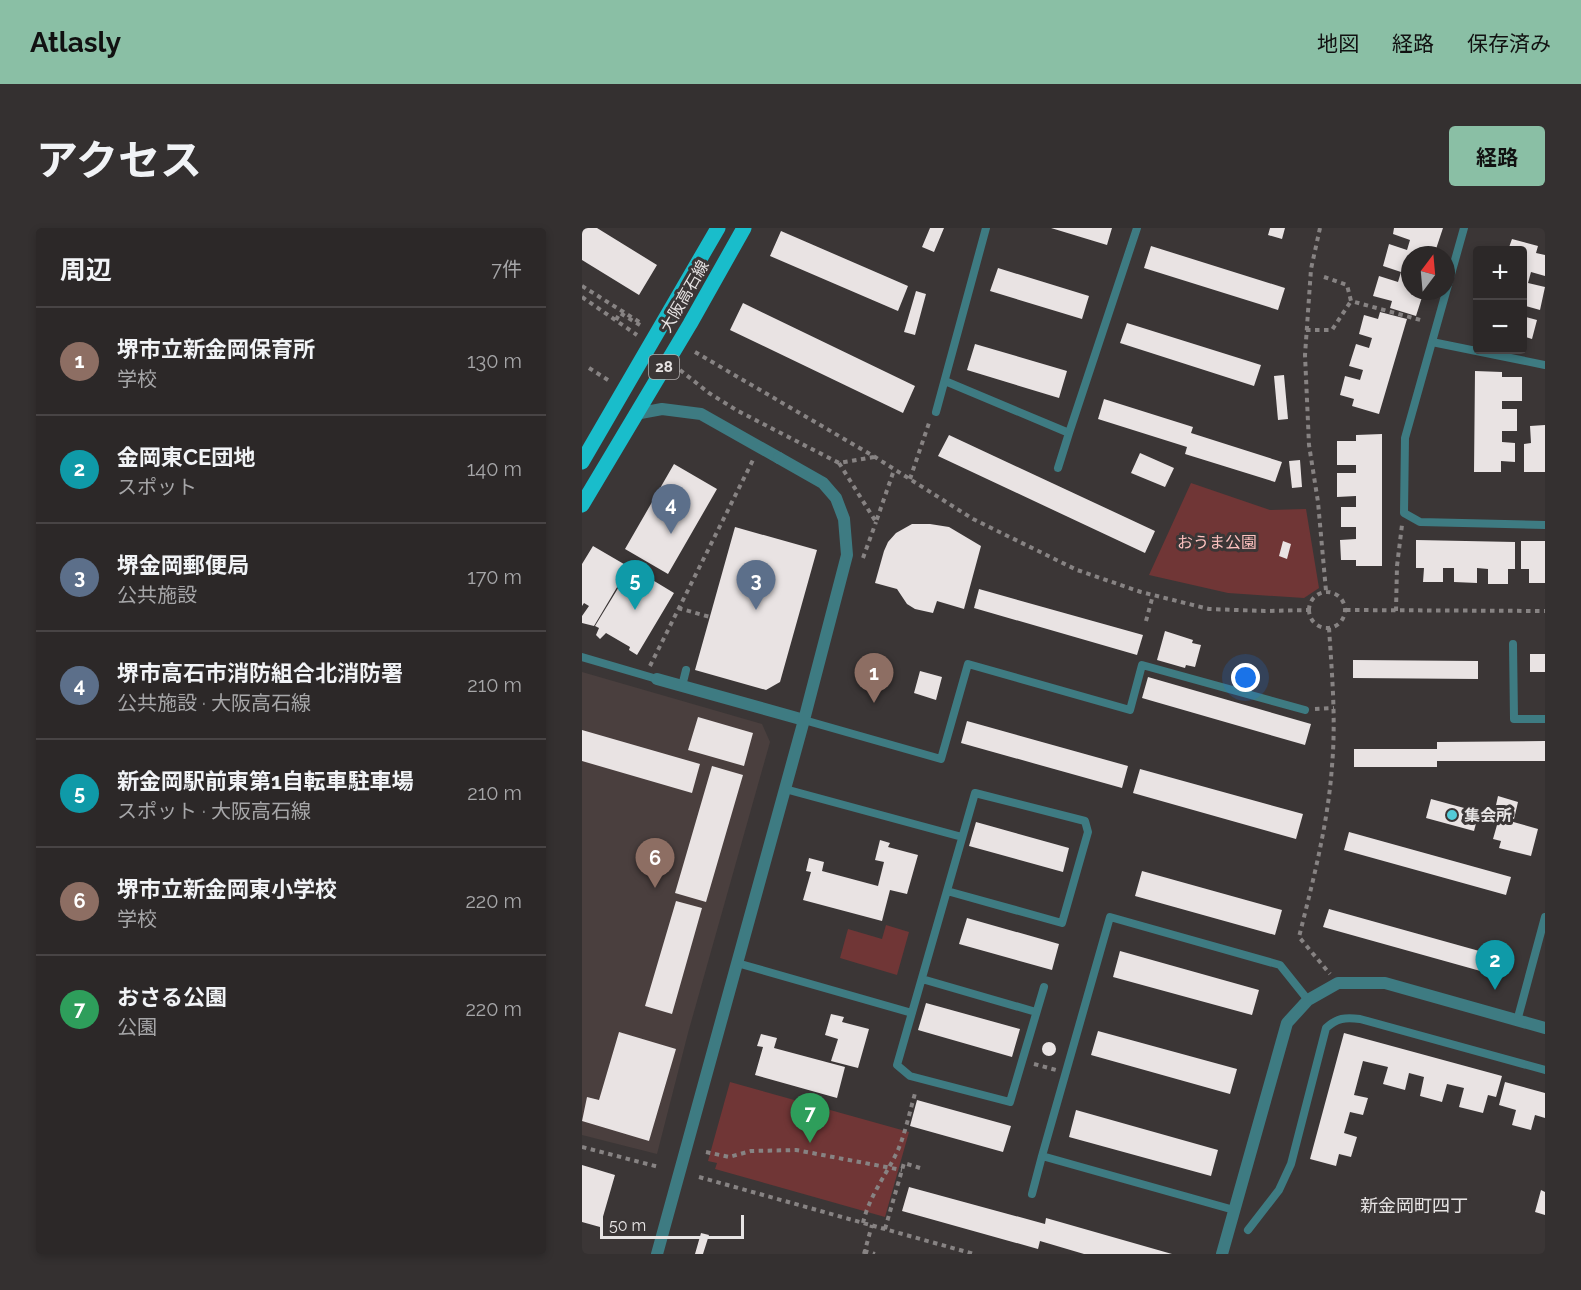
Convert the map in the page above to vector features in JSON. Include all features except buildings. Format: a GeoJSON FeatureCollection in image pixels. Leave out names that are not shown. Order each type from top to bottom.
{"type":"FeatureCollection","features":[{"type":"Feature","properties":{"kind":"main road","name":"大阪高石線"},"geometry":{"type":"LineString","coordinates":[[582,462],[718,228]]}},
{"type":"Feature","properties":{"kind":"main road","name":"大阪高石線"},"geometry":{"type":"LineString","coordinates":[[582,505],[690,324],[744,228]]}},
{"type":"Feature","properties":{"kind":"street"},"geometry":{"type":"LineString","coordinates":[[636,414],[662,409],[701,414],[823,483],[836,498],[844,519],[847,555],[657,1254]]}},
{"type":"Feature","properties":{"kind":"street"},"geometry":{"type":"LineString","coordinates":[[652,677],[804,720]]}},
{"type":"Feature","properties":{"kind":"street"},"geometry":{"type":"LineString","coordinates":[[1222,1254],[1287,1023],[1308,1000],[1338,983],[1385,983],[1545,1029]]}},
{"type":"Feature","properties":{"kind":"lane"},"geometry":{"type":"LineString","coordinates":[[936,412],[986,228]]}},
{"type":"Feature","properties":{"kind":"lane"},"geometry":{"type":"LineString","coordinates":[[1058,468],[1137,228]]}},
{"type":"Feature","properties":{"kind":"lane"},"geometry":{"type":"LineString","coordinates":[[1464,228],[1405,438],[1404,513],[1420,522],[1545,525]]}},
{"type":"Feature","properties":{"kind":"lane"},"geometry":{"type":"LineString","coordinates":[[1432,342],[1545,365]]}},
{"type":"Feature","properties":{"kind":"lane"},"geometry":{"type":"LineString","coordinates":[[945,381],[1069,433]]}},
{"type":"Feature","properties":{"kind":"lane"},"geometry":{"type":"LineString","coordinates":[[1513,644],[1514,719],[1545,719]]}},
{"type":"Feature","properties":{"kind":"lane"},"geometry":{"type":"LineString","coordinates":[[582,657],[652,677]]}},
{"type":"Feature","properties":{"kind":"lane"},"geometry":{"type":"LineString","coordinates":[[804,720],[941,759],[968,664],[1130,710],[1142,665],[1305,710]]}},
{"type":"Feature","properties":{"kind":"lane"},"geometry":{"type":"LineString","coordinates":[[682,686],[686,670]]}},
{"type":"Feature","properties":{"kind":"lane"},"geometry":{"type":"LineString","coordinates":[[785,789],[962,837]]}},
{"type":"Feature","properties":{"kind":"lane"},"geometry":{"type":"LineString","coordinates":[[947,891],[1062,923],[1088,832],[1085,821],[975,793],[897,1065],[910,1076],[1010,1102],[1044,987]]}},
{"type":"Feature","properties":{"kind":"lane"},"geometry":{"type":"LineString","coordinates":[[1032,1194],[1110,917],[1280,965],[1308,1000]]}},
{"type":"Feature","properties":{"kind":"lane"},"geometry":{"type":"LineString","coordinates":[[1517,1021],[1545,917]]}},
{"type":"Feature","properties":{"kind":"lane"},"geometry":{"type":"LineString","coordinates":[[737,963],[912,1013]]}},
{"type":"Feature","properties":{"kind":"lane"},"geometry":{"type":"LineString","coordinates":[[922,979],[1036,1012]]}},
{"type":"Feature","properties":{"kind":"lane"},"geometry":{"type":"LineString","coordinates":[[1248,1230],[1279,1190],[1291,1164],[1326,1028],[1336,1020],[1348,1017],[1360,1019],[1545,1070]]}},
{"type":"Feature","properties":{"kind":"lane"},"geometry":{"type":"LineString","coordinates":[[1042,1156],[1234,1210]]}},
{"type":"Feature","properties":{"kind":"path"},"geometry":{"type":"LineString","coordinates":[[1320,228],[1311,269],[1305,355],[1309,445],[1318,502],[1326,591]]}},
{"type":"Feature","properties":{"kind":"path"},"geometry":{"type":"LineString","coordinates":[[1306,330],[1332,330],[1351,301],[1347,285],[1324,277]]}},
{"type":"Feature","properties":{"kind":"path"},"geometry":{"type":"LineString","coordinates":[[582,286],[641,324],[620,313],[616,320]]}},
{"type":"Feature","properties":{"kind":"path"},"geometry":{"type":"LineString","coordinates":[[582,297],[637,336]]}},
{"type":"Feature","properties":{"kind":"path"},"geometry":{"type":"LineString","coordinates":[[1351,301],[1437,325]]}},
{"type":"Feature","properties":{"kind":"path"},"geometry":{"type":"LineString","coordinates":[[694,352],[875,457],[973,519],[1077,570],[1154,595],[1209,609],[1309,610]]}},
{"type":"Feature","properties":{"kind":"path"},"geometry":{"type":"LineString","coordinates":[[673,364],[709,393],[738,411],[839,463],[876,522],[894,470]]}},
{"type":"Feature","properties":{"kind":"path"},"geometry":{"type":"LineString","coordinates":[[589,368],[608,380]]}},
{"type":"Feature","properties":{"kind":"path"},"geometry":{"type":"LineString","coordinates":[[910,479],[927,424],[936,412]]}},
{"type":"Feature","properties":{"kind":"path"},"geometry":{"type":"LineString","coordinates":[[652,677],[678,608],[755,455],[765,461]]}},
{"type":"Feature","properties":{"kind":"path"},"geometry":{"type":"LineString","coordinates":[[839,463],[875,457]]}},
{"type":"Feature","properties":{"kind":"path"},"geometry":{"type":"LineString","coordinates":[[1396,611],[1397,566],[1404,513]]}},
{"type":"Feature","properties":{"kind":"path"},"geometry":{"type":"LineString","coordinates":[[1326,591],[1337,594],[1342,599],[1346,610],[1342,620],[1329,628],[1317,626],[1309,610],[1315,595],[1326,591]]}},
{"type":"Feature","properties":{"kind":"path"},"geometry":{"type":"LineString","coordinates":[[1146,621],[1154,595]]}},
{"type":"Feature","properties":{"kind":"path"},"geometry":{"type":"LineString","coordinates":[[678,608],[710,617]]}},
{"type":"Feature","properties":{"kind":"path"},"geometry":{"type":"LineString","coordinates":[[1346,610],[1545,611]]}},
{"type":"Feature","properties":{"kind":"path"},"geometry":{"type":"LineString","coordinates":[[1329,628],[1334,708],[1332,766],[1321,846],[1299,938],[1338,983]]}},
{"type":"Feature","properties":{"kind":"path"},"geometry":{"type":"LineString","coordinates":[[1022,1060],[1066,1073]]}},
{"type":"Feature","properties":{"kind":"path"},"geometry":{"type":"LineString","coordinates":[[863,1223],[868,1203],[899,1147],[920,1078]]}},
{"type":"Feature","properties":{"kind":"path"},"geometry":{"type":"LineString","coordinates":[[582,1147],[659,1167]]}},
{"type":"Feature","properties":{"kind":"path"},"geometry":{"type":"LineString","coordinates":[[706,1152],[729,1157],[751,1151],[796,1150],[902,1170]]}},
{"type":"Feature","properties":{"kind":"path"},"geometry":{"type":"LineString","coordinates":[[885,1229],[904,1163],[920,1168]]}},
{"type":"Feature","properties":{"kind":"path"},"geometry":{"type":"LineString","coordinates":[[699,1177],[974,1254]]}},
{"type":"Feature","properties":{"kind":"path"},"geometry":{"type":"LineString","coordinates":[[872,1225],[864,1253],[875,1254]]}},
{"type":"Feature","properties":{"kind":"shaded area"},"geometry":{"type":"Polygon","coordinates":[[[582,672],[762,724],[770,742],[688,1033],[657,1154],[582,1135],[582,672]]]}},
{"type":"Feature","properties":{"kind":"green space","name":"おうま公園"},"geometry":{"type":"Polygon","coordinates":[[[1191,483],[1270,510],[1306,509],[1319,588],[1304,598],[1228,593],[1149,575],[1191,483]]]}},
{"type":"Feature","properties":{"kind":"green space"},"geometry":{"type":"Polygon","coordinates":[[[886,925],[909,932],[897,975],[840,958],[848,929],[882,939],[886,925]]]}},
{"type":"Feature","properties":{"kind":"green space"},"geometry":{"type":"Polygon","coordinates":[[[730,1082],[909,1132],[885,1217],[715,1169],[717,1163],[708,1161],[730,1082]]]}},
{"type":"Feature","properties":{"kind":"place","name":"堺市高石市消防組合北消防署"},"geometry":{"type":"Point","coordinates":[671,534]}},
{"type":"Feature","properties":{"kind":"place","name":"新金岡駅前東第1自転車駐車場"},"geometry":{"type":"Point","coordinates":[635,610]}},
{"type":"Feature","properties":{"kind":"place","name":"堺金岡郵便局"},"geometry":{"type":"Point","coordinates":[756,610]}},
{"type":"Feature","properties":{"kind":"place","name":"堺市立新金岡保育所"},"geometry":{"type":"Point","coordinates":[874,703]}},
{"type":"Feature","properties":{"kind":"place","name":"集会所"},"geometry":{"type":"Point","coordinates":[1452,815]}},
{"type":"Feature","properties":{"kind":"place","name":"堺市立新金岡東小学校"},"geometry":{"type":"Point","coordinates":[655,888]}},
{"type":"Feature","properties":{"kind":"place","name":"金岡東CE団地"},"geometry":{"type":"Point","coordinates":[1495,990]}},
{"type":"Feature","properties":{"kind":"place","name":"おさる公園"},"geometry":{"type":"Point","coordinates":[810,1143]}},
{"type":"Feature","properties":{"kind":"district","name":"新金岡町四丁"},"geometry":{"type":"Point","coordinates":[1414,1206]}}]}
